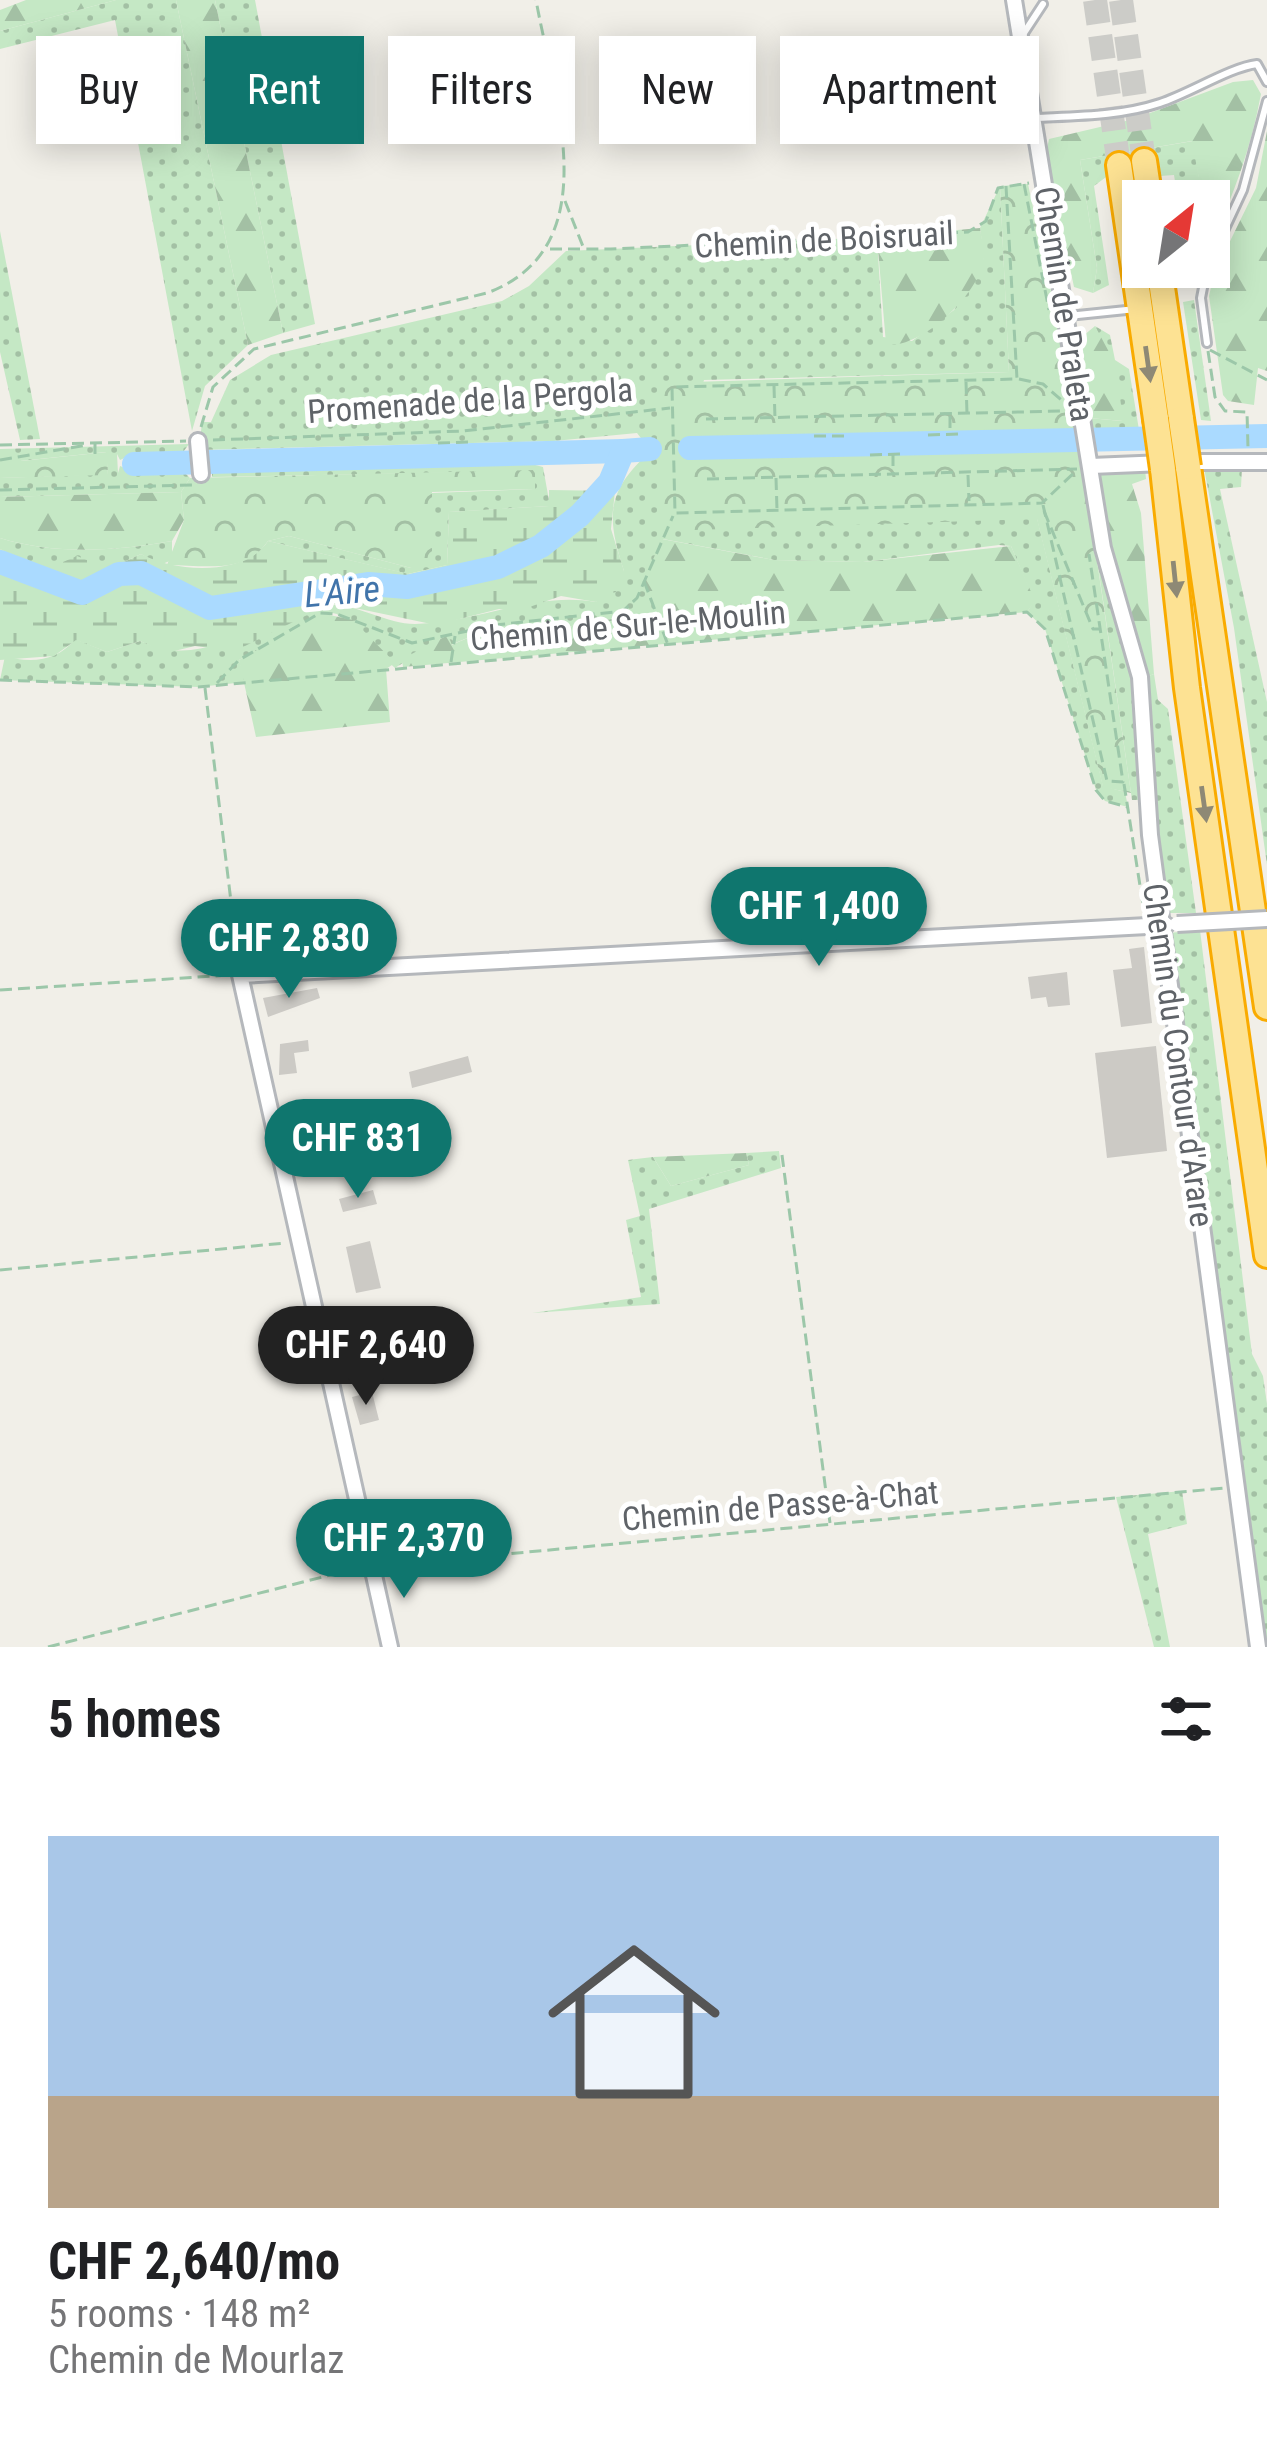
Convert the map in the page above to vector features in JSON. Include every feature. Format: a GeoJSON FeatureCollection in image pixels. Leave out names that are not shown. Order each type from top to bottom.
{"type":"FeatureCollection","features":[{"type":"Feature","properties":{"kind":"highway"},"geometry":{"type":"LineString","coordinates":[[1132,180],[1131,163],[1140,180]]}},
{"type":"Feature","properties":{"kind":"highway"},"geometry":{"type":"LineString","coordinates":[[1139,288],[1168,419],[1267,1007]]}},
{"type":"Feature","properties":{"kind":"highway"},"geometry":{"type":"LineString","coordinates":[[1161,288],[1168,419]]}},
{"type":"Feature","properties":{"kind":"highway"},"geometry":{"type":"LineString","coordinates":[[1176,468],[1187,688],[1267,1255]]}},
{"type":"Feature","properties":{"kind":"street","name":"Chemin de Praleta"},"geometry":{"type":"LineString","coordinates":[[1014,0],[1021,36]]}},
{"type":"Feature","properties":{"kind":"street","name":"Chemin de Praleta"},"geometry":{"type":"LineString","coordinates":[[1039,137],[1085,424],[1087,464]]}},
{"type":"Feature","properties":{"kind":"street"},"geometry":{"type":"LineString","coordinates":[[199,445],[200,474]]}},
{"type":"Feature","properties":{"kind":"street"},"geometry":{"type":"LineString","coordinates":[[1087,464],[1267,462]]}},
{"type":"Feature","properties":{"kind":"street","name":"Chemin du Contour d'Arare"},"geometry":{"type":"LineString","coordinates":[[1087,464],[1108,574],[1140,677],[1162,925],[1258,1647]]}},
{"type":"Feature","properties":{"kind":"street"},"geometry":{"type":"LineString","coordinates":[[390,1647],[240,975],[1267,919]]}},
{"type":"Feature","properties":{"kind":"lane"},"geometry":{"type":"LineString","coordinates":[[1022,36],[1042,4]]}},
{"type":"Feature","properties":{"kind":"lane"},"geometry":{"type":"LineString","coordinates":[[1039,118],[1154,105],[1217,82],[1239,66],[1257,64],[1267,82]]}},
{"type":"Feature","properties":{"kind":"lane"},"geometry":{"type":"LineString","coordinates":[[1230,218],[1243,190],[1267,101]]}},
{"type":"Feature","properties":{"kind":"lane"},"geometry":{"type":"LineString","coordinates":[[1204,288],[1207,345]]}},
{"type":"Feature","properties":{"kind":"lane"},"geometry":{"type":"LineString","coordinates":[[1068,316],[1140,309]]}},
{"type":"Feature","properties":{"kind":"path"},"geometry":{"type":"LineString","coordinates":[[536,0],[561,140],[565,201],[584,249]]}},
{"type":"Feature","properties":{"kind":"path"},"geometry":{"type":"LineString","coordinates":[[706,419],[1072,410],[1044,385],[1017,379],[1006,186],[1035,182]]}},
{"type":"Feature","properties":{"kind":"path","name":"Chemin de Boisruail"},"geometry":{"type":"LineString","coordinates":[[549,248],[968,232],[983,225],[995,190],[1006,186]]}},
{"type":"Feature","properties":{"kind":"path"},"geometry":{"type":"LineString","coordinates":[[199,445],[213,386],[248,352],[488,293],[528,271],[549,248],[565,201]]}},
{"type":"Feature","properties":{"kind":"path"},"geometry":{"type":"LineString","coordinates":[[1207,345],[1267,380]]}},
{"type":"Feature","properties":{"kind":"path"},"geometry":{"type":"LineString","coordinates":[[1207,345],[1215,397],[1225,411],[1247,412],[1249,454]]}},
{"type":"Feature","properties":{"kind":"path","name":"Promenade de la Pergola"},"geometry":{"type":"LineString","coordinates":[[0,445],[199,445],[446,432],[672,408],[672,387],[1017,379]]}},
{"type":"Feature","properties":{"kind":"path"},"geometry":{"type":"LineString","coordinates":[[966,380],[967,414]]}},
{"type":"Feature","properties":{"kind":"path"},"geometry":{"type":"LineString","coordinates":[[774,384],[775,419]]}},
{"type":"Feature","properties":{"kind":"path"},"geometry":{"type":"LineString","coordinates":[[216,685],[238,660],[320,613],[337,614],[412,643],[622,611],[638,598],[675,513],[672,408]]}},
{"type":"Feature","properties":{"kind":"path"},"geometry":{"type":"LineString","coordinates":[[950,414],[950,434]]}},
{"type":"Feature","properties":{"kind":"path"},"geometry":{"type":"LineString","coordinates":[[446,432],[447,443]]}},
{"type":"Feature","properties":{"kind":"path"},"geometry":{"type":"LineString","coordinates":[[928,435],[959,434]]}},
{"type":"Feature","properties":{"kind":"path"},"geometry":{"type":"LineString","coordinates":[[814,436],[844,436]]}},
{"type":"Feature","properties":{"kind":"path"},"geometry":{"type":"LineString","coordinates":[[438,443],[470,442]]}},
{"type":"Feature","properties":{"kind":"path"},"geometry":{"type":"LineString","coordinates":[[0,460],[95,443],[95,454]]}},
{"type":"Feature","properties":{"kind":"path"},"geometry":{"type":"LineString","coordinates":[[892,454],[893,475]]}},
{"type":"Feature","properties":{"kind":"path"},"geometry":{"type":"LineString","coordinates":[[871,455],[901,454]]}},
{"type":"Feature","properties":{"kind":"path"},"geometry":{"type":"LineString","coordinates":[[675,513],[1042,503],[1087,464]]}},
{"type":"Feature","properties":{"kind":"path"},"geometry":{"type":"LineString","coordinates":[[707,479],[968,473],[1087,464]]}},
{"type":"Feature","properties":{"kind":"path"},"geometry":{"type":"LineString","coordinates":[[1080,490],[1087,464]]}},
{"type":"Feature","properties":{"kind":"path"},"geometry":{"type":"LineString","coordinates":[[968,473],[969,505]]}},
{"type":"Feature","properties":{"kind":"path"},"geometry":{"type":"LineString","coordinates":[[0,490],[202,484],[200,474]]}},
{"type":"Feature","properties":{"kind":"path"},"geometry":{"type":"LineString","coordinates":[[776,476],[777,510]]}},
{"type":"Feature","properties":{"kind":"path"},"geometry":{"type":"LineString","coordinates":[[1042,503],[1107,781],[1123,782]]}},
{"type":"Feature","properties":{"kind":"path"},"geometry":{"type":"LineString","coordinates":[[1043,510],[1054,523],[1093,629],[1101,628]]}},
{"type":"Feature","properties":{"kind":"path"},"geometry":{"type":"LineString","coordinates":[[1086,536],[1123,782],[1162,925]]}},
{"type":"Feature","properties":{"kind":"path"},"geometry":{"type":"LineString","coordinates":[[644,580],[668,645]]}},
{"type":"Feature","properties":{"kind":"path","name":"Chemin de Sur-le-Moulin"},"geometry":{"type":"LineString","coordinates":[[0,680],[205,686],[1032,613],[1045,629],[1096,790],[1105,801],[1128,807]]}},
{"type":"Feature","properties":{"kind":"path"},"geometry":{"type":"LineString","coordinates":[[451,665],[455,634]]}},
{"type":"Feature","properties":{"kind":"path"},"geometry":{"type":"LineString","coordinates":[[0,990],[240,975],[205,686]]}},
{"type":"Feature","properties":{"kind":"path"},"geometry":{"type":"LineString","coordinates":[[782,1155],[830,1525]]}},
{"type":"Feature","properties":{"kind":"path"},"geometry":{"type":"LineString","coordinates":[[0,1270],[299,1241]]}},
{"type":"Feature","properties":{"kind":"path","name":"Chemin de Passe-à-Chat"},"geometry":{"type":"LineString","coordinates":[[48,1647],[370,1566],[1238,1487]]}},
{"type":"Feature","properties":{"kind":"path"},"geometry":{"type":"LineString","coordinates":[[89,1636],[92,1647]]}},
{"type":"Feature","properties":{"kind":"green space"},"geometry":{"type":"Polygon","coordinates":[[[26,0],[116,0],[0,31],[0,10],[26,0]]]}},
{"type":"Feature","properties":{"kind":"green space"},"geometry":{"type":"Polygon","coordinates":[[[116,0],[176,0],[248,345],[205,386],[192,431],[138,144],[181,144],[181,36],[118,36],[115,20],[36,36],[36,40],[0,49],[0,31],[116,0]]]}},
{"type":"Feature","properties":{"kind":"green space"},"geometry":{"type":"Polygon","coordinates":[[[176,0],[215,0],[222,36],[205,36],[205,139],[176,0]]]}},
{"type":"Feature","properties":{"kind":"green space"},"geometry":{"type":"Polygon","coordinates":[[[215,0],[255,0],[262,36],[222,36],[215,0]]]}},
{"type":"Feature","properties":{"kind":"green space"},"geometry":{"type":"Polygon","coordinates":[[[1253,80],[1261,94],[1230,199],[1230,180],[1199,180],[1192,141],[1080,160],[1097,268],[1093,293],[1074,287],[1046,154],[1049,139],[1134,119],[1233,82],[1253,80]]]}},
{"type":"Feature","properties":{"kind":"green space"},"geometry":{"type":"Polygon","coordinates":[[[1267,131],[1267,371],[1258,368],[1254,405],[1228,401],[1223,395],[1209,296],[1211,288],[1230,288],[1230,241],[1256,188],[1267,131]]]}},
{"type":"Feature","properties":{"kind":"green space"},"geometry":{"type":"Polygon","coordinates":[[[1193,141],[1200,180],[1160,176],[1148,158],[1134,168],[1133,175],[1125,163],[1094,186],[1109,285],[1093,293],[1097,268],[1080,160],[1193,141]]]}},
{"type":"Feature","properties":{"kind":"green space"},"geometry":{"type":"Polygon","coordinates":[[[206,144],[244,144],[283,333],[248,345],[206,144]]]}},
{"type":"Feature","properties":{"kind":"green space"},"geometry":{"type":"Polygon","coordinates":[[[244,144],[282,144],[315,324],[283,333],[244,144]]]}},
{"type":"Feature","properties":{"kind":"green space"},"geometry":{"type":"Polygon","coordinates":[[[1028,184],[1072,390],[1131,793],[1103,787],[1037,519],[662,531],[660,383],[1009,372],[1000,186],[1028,184]]]}},
{"type":"Feature","properties":{"kind":"green space"},"geometry":{"type":"Polygon","coordinates":[[[1000,186],[1009,372],[704,380],[662,530],[1037,518],[1103,786],[1125,792],[1128,807],[1105,801],[1096,790],[1045,629],[1027,612],[1034,601],[1011,546],[863,562],[774,560],[663,539],[664,631],[634,615],[538,632],[507,628],[451,645],[447,635],[395,668],[337,614],[328,612],[239,660],[246,682],[198,687],[0,680],[5,656],[43,659],[61,652],[75,639],[107,652],[140,641],[188,650],[233,639],[324,605],[415,624],[550,601],[596,602],[624,571],[614,535],[614,505],[625,479],[651,451],[637,433],[554,441],[199,450],[202,422],[211,422],[230,380],[271,355],[502,301],[529,286],[566,251],[877,237],[883,337],[912,341],[954,310],[984,258],[980,228],[1000,186]]]}},
{"type":"Feature","properties":{"kind":"green space"},"geometry":{"type":"Polygon","coordinates":[[[980,228],[984,258],[961,302],[915,338],[886,344],[877,237],[980,228]]]}},
{"type":"Feature","properties":{"kind":"green space"},"geometry":{"type":"Polygon","coordinates":[[[0,231],[40,439],[20,440],[0,352],[0,231]]]}},
{"type":"Feature","properties":{"kind":"green space"},"geometry":{"type":"Polygon","coordinates":[[[1194,300],[1211,421],[1201,420],[1183,302],[1194,300]]]}},
{"type":"Feature","properties":{"kind":"green space"},"geometry":{"type":"Polygon","coordinates":[[[1095,326],[1110,335],[1115,360],[1129,369],[1139,430],[1091,430],[1089,418],[1122,421],[1111,362],[1095,326]]]}},
{"type":"Feature","properties":{"kind":"green space"},"geometry":{"type":"Polygon","coordinates":[[[1095,326],[1116,365],[1123,421],[1089,418],[1077,341],[1095,326]]]}},
{"type":"Feature","properties":{"kind":"green space"},"geometry":{"type":"Polygon","coordinates":[[[189,444],[181,455],[131,455],[120,460],[117,454],[118,473],[120,466],[132,471],[181,469],[190,478],[181,492],[0,497],[0,478],[108,474],[106,452],[20,461],[19,453],[0,453],[0,449],[189,444]]]}},
{"type":"Feature","properties":{"kind":"green space"},"geometry":{"type":"Polygon","coordinates":[[[107,452],[108,475],[0,478],[0,453],[19,453],[21,461],[107,452]]]}},
{"type":"Feature","properties":{"kind":"green space"},"geometry":{"type":"Polygon","coordinates":[[[524,462],[543,467],[550,506],[449,512],[447,565],[408,574],[268,541],[289,536],[411,568],[432,493],[534,489],[534,471],[212,477],[212,471],[524,462]]]}},
{"type":"Feature","properties":{"kind":"green space"},"geometry":{"type":"Polygon","coordinates":[[[1204,468],[1242,468],[1241,487],[1220,489],[1267,702],[1267,865],[1234,628],[1204,468]]]}},
{"type":"Feature","properties":{"kind":"green space"},"geometry":{"type":"Polygon","coordinates":[[[1084,469],[1132,643],[1149,800],[1132,800],[1084,469]]]}},
{"type":"Feature","properties":{"kind":"green space"},"geometry":{"type":"Polygon","coordinates":[[[1145,469],[1146,479],[1132,484],[1141,513],[1154,674],[1146,677],[1118,586],[1099,472],[1145,469]]]}},
{"type":"Feature","properties":{"kind":"green space"},"geometry":{"type":"Polygon","coordinates":[[[535,470],[535,489],[432,492],[432,557],[411,568],[289,536],[268,541],[259,552],[236,564],[167,565],[184,520],[181,492],[190,478],[535,470]]]}},
{"type":"Feature","properties":{"kind":"green space"},"geometry":{"type":"Polygon","coordinates":[[[549,490],[615,491],[611,529],[624,571],[623,588],[596,602],[561,596],[518,611],[499,609],[436,625],[331,603],[235,651],[195,646],[166,653],[140,641],[107,652],[76,640],[54,656],[0,660],[0,549],[42,571],[77,556],[109,569],[141,554],[172,565],[209,568],[243,560],[268,541],[409,574],[447,565],[449,512],[549,506],[549,490]]]}},
{"type":"Feature","properties":{"kind":"green space"},"geometry":{"type":"Polygon","coordinates":[[[181,492],[184,520],[172,541],[86,550],[0,538],[0,497],[181,492]]]}},
{"type":"Feature","properties":{"kind":"green space"},"geometry":{"type":"Polygon","coordinates":[[[0,538],[86,550],[172,541],[172,560],[160,565],[141,554],[109,569],[42,571],[0,549],[0,538]]]}},
{"type":"Feature","properties":{"kind":"green space"},"geometry":{"type":"Polygon","coordinates":[[[662,539],[774,560],[863,562],[1011,546],[1035,601],[1027,612],[403,667],[402,659],[448,635],[452,645],[507,628],[539,632],[634,615],[663,630],[644,580],[662,539]]]}},
{"type":"Feature","properties":{"kind":"green space"},"geometry":{"type":"Polygon","coordinates":[[[320,613],[353,620],[395,663],[386,669],[390,722],[256,737],[239,660],[320,613]]]}},
{"type":"Feature","properties":{"kind":"green space"},"geometry":{"type":"Polygon","coordinates":[[[1154,674],[1158,700],[1168,709],[1196,913],[1166,913],[1146,677],[1154,674]]]}},
{"type":"Feature","properties":{"kind":"green space"},"geometry":{"type":"Polygon","coordinates":[[[1200,930],[1252,1354],[1263,1376],[1267,1404],[1267,1647],[1169,933],[1200,930]]]}},
{"type":"Feature","properties":{"kind":"green space"},"geometry":{"type":"Polygon","coordinates":[[[779,1151],[781,1168],[649,1209],[660,1304],[532,1313],[641,1297],[626,1220],[640,1216],[628,1160],[653,1157],[671,1186],[749,1165],[746,1153],[779,1151]]]}},
{"type":"Feature","properties":{"kind":"green space"},"geometry":{"type":"Polygon","coordinates":[[[746,1153],[749,1165],[671,1186],[653,1157],[746,1153]]]}},
{"type":"Feature","properties":{"kind":"green space"},"geometry":{"type":"Polygon","coordinates":[[[1182,1491],[1187,1524],[1148,1534],[1170,1647],[1154,1647],[1116,1497],[1182,1491]]]}},
{"type":"Feature","properties":{"kind":"building"},"geometry":{"type":"Polygon","coordinates":[[[1144,947],[1152,1023],[1121,1027],[1113,970],[1132,968],[1129,949],[1144,947]]]}},
{"type":"Feature","properties":{"kind":"building"},"geometry":{"type":"Polygon","coordinates":[[[1067,972],[1070,1005],[1048,1007],[1046,997],[1031,999],[1028,977],[1067,972]]]}},
{"type":"Feature","properties":{"kind":"building"},"geometry":{"type":"Polygon","coordinates":[[[317,988],[320,998],[268,1017],[263,998],[317,988]]]}},
{"type":"Feature","properties":{"kind":"building"},"geometry":{"type":"Polygon","coordinates":[[[308,1040],[309,1051],[294,1053],[297,1073],[279,1075],[280,1044],[308,1040]]]}},
{"type":"Feature","properties":{"kind":"building"},"geometry":{"type":"Polygon","coordinates":[[[1156,1046],[1167,1151],[1107,1158],[1095,1053],[1156,1046]]]}},
{"type":"Feature","properties":{"kind":"building"},"geometry":{"type":"Polygon","coordinates":[[[468,1056],[472,1072],[412,1088],[409,1072],[468,1056]]]}},
{"type":"Feature","properties":{"kind":"building"},"geometry":{"type":"Polygon","coordinates":[[[373,1190],[377,1204],[343,1212],[339,1199],[373,1190]]]}},
{"type":"Feature","properties":{"kind":"building"},"geometry":{"type":"Polygon","coordinates":[[[370,1241],[381,1288],[356,1293],[346,1247],[370,1241]]]}},
{"type":"Feature","properties":{"kind":"building"},"geometry":{"type":"Polygon","coordinates":[[[372,1392],[379,1420],[360,1425],[352,1397],[372,1392]]]}},
{"type":"Feature","properties":{"kind":"waterway","name":"L'Aire"},"geometry":{"type":"LineString","coordinates":[[690,448],[1267,436]]}},
{"type":"Feature","properties":{"kind":"waterway","name":"L'Aire"},"geometry":{"type":"LineString","coordinates":[[0,562],[82,593],[119,574],[141,573],[210,608],[368,584],[407,587],[498,567],[541,546],[580,515],[610,482],[623,451],[650,449]]}},
{"type":"Feature","properties":{"kind":"waterway"},"geometry":{"type":"LineString","coordinates":[[134,464],[623,451]]}},
{"type":"Feature","properties":{"kind":"tunnel"},"geometry":{"type":"LineString","coordinates":[[1095,0],[1119,165]]}},
{"type":"Feature","properties":{"kind":"tunnel"},"geometry":{"type":"LineString","coordinates":[[1121,0],[1144,161]]}}]}
